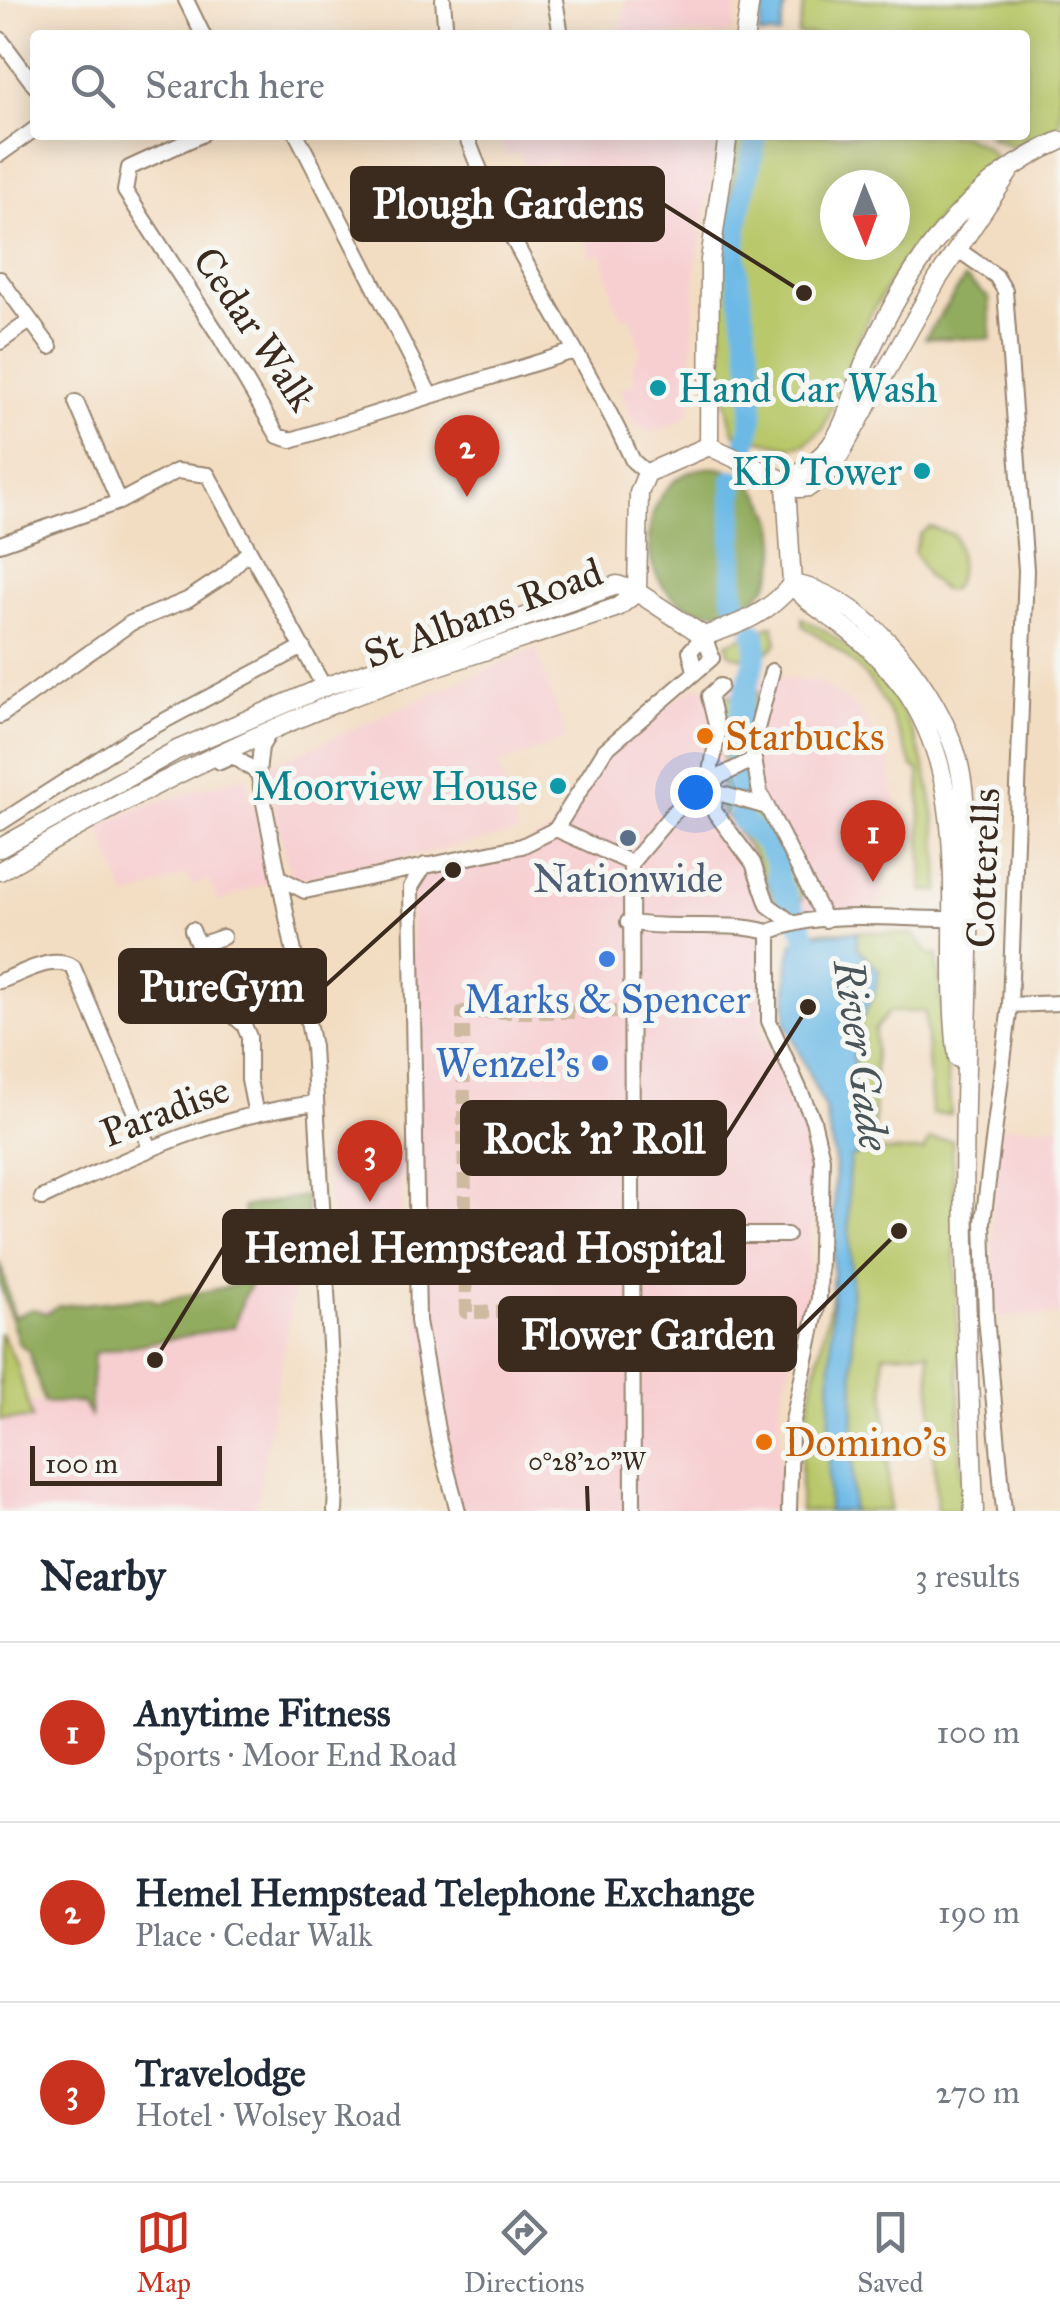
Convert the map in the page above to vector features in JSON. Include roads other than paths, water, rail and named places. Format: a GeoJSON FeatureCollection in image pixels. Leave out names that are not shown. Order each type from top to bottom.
{"type":"FeatureCollection","features":[{"type":"Feature","properties":{"kind":"main road"},"geometry":{"type":"LineString","coordinates":[[747,30],[750,0]]}},
{"type":"Feature","properties":{"kind":"main road"},"geometry":{"type":"LineString","coordinates":[[709,446],[710,260],[727,140]]}},
{"type":"Feature","properties":{"kind":"main road"},"geometry":{"type":"LineString","coordinates":[[786,485],[829,449],[840,431],[881,326],[938,237],[974,197],[1060,141]]}},
{"type":"Feature","properties":{"kind":"main road"},"geometry":{"type":"LineString","coordinates":[[709,446],[786,485],[809,487],[845,452],[892,358],[957,249],[1012,169]]}},
{"type":"Feature","properties":{"kind":"main road"},"geometry":{"type":"LineString","coordinates":[[938,237],[957,249]]}},
{"type":"Feature","properties":{"kind":"main road"},"geometry":{"type":"LineString","coordinates":[[709,446],[647,473],[639,493],[637,592],[704,636],[759,614],[792,584]]}},
{"type":"Feature","properties":{"kind":"main road"},"geometry":{"type":"LineString","coordinates":[[786,485],[792,584],[805,601],[869,648],[902,686],[938,754],[948,815],[950,1005],[965,1107]]}},
{"type":"Feature","properties":{"kind":"main road"},"geometry":{"type":"LineString","coordinates":[[792,584],[814,588],[868,625],[915,670],[953,743],[964,786],[972,918],[965,1107],[974,1511]]}},
{"type":"Feature","properties":{"kind":"main road","name":"St Albans Road"},"geometry":{"type":"LineString","coordinates":[[0,848],[177,750],[324,687],[618,585],[637,592]]}},
{"type":"Feature","properties":{"kind":"main road","name":"St Albans Road"},"geometry":{"type":"LineString","coordinates":[[0,871],[163,780],[272,730],[618,607],[637,592]]}},
{"type":"Feature","properties":{"kind":"main road"},"geometry":{"type":"LineString","coordinates":[[300,718],[326,695],[324,687],[343,688],[432,660],[466,658]]}},
{"type":"Feature","properties":{"kind":"street"},"geometry":{"type":"LineString","coordinates":[[186,0],[201,30]]}},
{"type":"Feature","properties":{"kind":"street"},"geometry":{"type":"LineString","coordinates":[[445,0],[446,30]]}},
{"type":"Feature","properties":{"kind":"street"},"geometry":{"type":"LineString","coordinates":[[555,0],[560,30]]}},
{"type":"Feature","properties":{"kind":"street"},"geometry":{"type":"LineString","coordinates":[[0,39],[30,79]]}},
{"type":"Feature","properties":{"kind":"street"},"geometry":{"type":"LineString","coordinates":[[0,154],[30,133]]}},
{"type":"Feature","properties":{"kind":"street","name":"Cedar Walk"},"geometry":{"type":"LineString","coordinates":[[190,140],[129,168],[125,191],[220,337],[278,436],[291,440],[574,352]]}},
{"type":"Feature","properties":{"kind":"street"},"geometry":{"type":"LineString","coordinates":[[300,140],[430,395]]}},
{"type":"Feature","properties":{"kind":"street"},"geometry":{"type":"LineString","coordinates":[[468,140],[483,180],[574,352],[633,461],[647,473]]}},
{"type":"Feature","properties":{"kind":"street","name":"Cotterells"},"geometry":{"type":"LineString","coordinates":[[957,249],[996,276],[1006,291],[1026,570],[1010,1005],[983,1222],[988,1353],[1004,1511]]}},
{"type":"Feature","properties":{"kind":"street"},"geometry":{"type":"LineString","coordinates":[[0,279],[50,347]]}},
{"type":"Feature","properties":{"kind":"street"},"geometry":{"type":"LineString","coordinates":[[0,342],[30,321]]}},
{"type":"Feature","properties":{"kind":"street"},"geometry":{"type":"LineString","coordinates":[[76,402],[119,502]]}},
{"type":"Feature","properties":{"kind":"street"},"geometry":{"type":"LineString","coordinates":[[0,544],[119,502],[177,471],[208,475],[324,687]]}},
{"type":"Feature","properties":{"kind":"street"},"geometry":{"type":"LineString","coordinates":[[0,716],[131,623],[187,600],[225,575],[248,551]]}},
{"type":"Feature","properties":{"kind":"street"},"geometry":{"type":"LineString","coordinates":[[288,913],[305,891],[522,846],[556,829],[605,750],[712,658],[704,636]]}},
{"type":"Feature","properties":{"kind":"street"},"geometry":{"type":"LineString","coordinates":[[0,823],[146,730],[224,693],[303,646]]}},
{"type":"Feature","properties":{"kind":"street"},"geometry":{"type":"LineString","coordinates":[[772,671],[754,736],[754,758],[767,807],[825,920]]}},
{"type":"Feature","properties":{"kind":"street"},"geometry":{"type":"LineString","coordinates":[[720,686],[709,696],[718,733],[712,775],[714,811],[752,863],[768,905],[791,922]]}},
{"type":"Feature","properties":{"kind":"street"},"geometry":{"type":"LineString","coordinates":[[272,730],[261,747],[258,773],[313,1048],[337,1467],[335,1511]]}},
{"type":"Feature","properties":{"kind":"street"},"geometry":{"type":"LineString","coordinates":[[163,780],[194,774],[234,756],[258,773]]}},
{"type":"Feature","properties":{"kind":"street"},"geometry":{"type":"LineString","coordinates":[[633,1511],[631,1234],[622,1012],[631,863],[712,775],[754,758]]}},
{"type":"Feature","properties":{"kind":"street"},"geometry":{"type":"LineString","coordinates":[[712,775],[767,807]]}},
{"type":"Feature","properties":{"kind":"street"},"geometry":{"type":"LineString","coordinates":[[556,829],[631,863]]}},
{"type":"Feature","properties":{"kind":"street"},"geometry":{"type":"LineString","coordinates":[[425,865],[411,887],[418,1321],[438,1441],[458,1511]]}},
{"type":"Feature","properties":{"kind":"street"},"geometry":{"type":"LineString","coordinates":[[388,872],[411,887]]}},
{"type":"Feature","properties":{"kind":"street"},"geometry":{"type":"LineString","coordinates":[[282,879],[305,891]]}},
{"type":"Feature","properties":{"kind":"street"},"geometry":{"type":"LineString","coordinates":[[628,922],[656,927],[741,925],[769,932],[791,922],[972,918]]}},
{"type":"Feature","properties":{"kind":"street"},"geometry":{"type":"LineString","coordinates":[[192,930],[222,1005],[244,1025],[249,1037],[249,1080],[256,1110]]}},
{"type":"Feature","properties":{"kind":"street"},"geometry":{"type":"LineString","coordinates":[[769,932],[769,1021],[813,1120],[822,1158],[819,1298],[791,1430],[789,1511]]}},
{"type":"Feature","properties":{"kind":"street"},"geometry":{"type":"LineString","coordinates":[[199,946],[222,937]]}},
{"type":"Feature","properties":{"kind":"street"},"geometry":{"type":"LineString","coordinates":[[0,982],[48,962],[63,961],[73,967],[150,1148]]}},
{"type":"Feature","properties":{"kind":"street"},"geometry":{"type":"LineString","coordinates":[[1010,1005],[1060,1003]]}},
{"type":"Feature","properties":{"kind":"street","name":"Paradise"},"geometry":{"type":"LineString","coordinates":[[42,1198],[150,1148],[256,1110],[316,1103]]}},
{"type":"Feature","properties":{"kind":"street"},"geometry":{"type":"LineString","coordinates":[[631,1234],[787,1235]]}},
{"type":"Feature","properties":{"kind":"street"},"geometry":{"type":"LineString","coordinates":[[327,1263],[417,1253]]}},
{"type":"Feature","properties":{"kind":"street"},"geometry":{"type":"LineString","coordinates":[[615,1311],[632,1311]]}},
{"type":"Feature","properties":{"kind":"water"},"geometry":{"type":"Polygon","coordinates":[[[764,0],[786,0],[781,30],[760,30],[764,0]]]}},
{"type":"Feature","properties":{"kind":"water"},"geometry":{"type":"Polygon","coordinates":[[[857,931],[857,947],[879,970],[875,991],[853,1037],[857,1156],[850,1157],[848,1181],[854,1386],[852,1511],[828,1511],[835,1161],[825,1109],[786,1023],[788,965],[793,943],[802,935],[857,931]]]}},
{"type":"Feature","properties":{"kind":"waterway","name":"River Gade"},"geometry":{"type":"LineString","coordinates":[[746,444],[752,422],[752,372],[736,242],[755,140]]}},
{"type":"Feature","properties":{"kind":"waterway","name":"River Gade"},"geometry":{"type":"LineString","coordinates":[[733,480],[733,596],[738,606]]}},
{"type":"Feature","properties":{"kind":"waterway","name":"River Gade"},"geometry":{"type":"LineString","coordinates":[[754,633],[756,653],[738,736],[740,819],[765,842],[777,863],[778,879],[806,936],[810,960]]}},
{"type":"Feature","properties":{"kind":"tunnel"},"geometry":{"type":"LineString","coordinates":[[615,1311],[466,1312],[463,1012],[616,1012]]}},
{"type":"Feature","properties":{"kind":"place","name":"Plough Gardens"},"geometry":{"type":"Point","coordinates":[804,293]}},
{"type":"Feature","properties":{"kind":"place","name":"Hand Car Wash"},"geometry":{"type":"Point","coordinates":[658,388]}},
{"type":"Feature","properties":{"kind":"place","name":"KD Tower"},"geometry":{"type":"Point","coordinates":[922,471]}},
{"type":"Feature","properties":{"kind":"place","name":"Hemel Hempstead Telephone Exchange"},"geometry":{"type":"Point","coordinates":[467,497]}},
{"type":"Feature","properties":{"kind":"place","name":"Starbucks"},"geometry":{"type":"Point","coordinates":[705,736]}},
{"type":"Feature","properties":{"kind":"place","name":"Moorview House"},"geometry":{"type":"Point","coordinates":[558,786]}},
{"type":"Feature","properties":{"kind":"place","name":"Nationwide"},"geometry":{"type":"Point","coordinates":[628,838]}},
{"type":"Feature","properties":{"kind":"place","name":"PureGym"},"geometry":{"type":"Point","coordinates":[453,870]}},
{"type":"Feature","properties":{"kind":"place","name":"Anytime Fitness"},"geometry":{"type":"Point","coordinates":[873,882]}},
{"type":"Feature","properties":{"kind":"place","name":"Marks & Spencer"},"geometry":{"type":"Point","coordinates":[607,959]}},
{"type":"Feature","properties":{"kind":"place","name":"Rock 'n' Roll"},"geometry":{"type":"Point","coordinates":[808,1007]}},
{"type":"Feature","properties":{"kind":"place","name":"Wenzel's"},"geometry":{"type":"Point","coordinates":[600,1063]}},
{"type":"Feature","properties":{"kind":"place","name":"Travelodge"},"geometry":{"type":"Point","coordinates":[370,1202]}},
{"type":"Feature","properties":{"kind":"place","name":"Flower Garden"},"geometry":{"type":"Point","coordinates":[899,1231]}},
{"type":"Feature","properties":{"kind":"place","name":"Hemel Hempstead Hospital"},"geometry":{"type":"Point","coordinates":[155,1360]}},
{"type":"Feature","properties":{"kind":"place","name":"Domino's"},"geometry":{"type":"Point","coordinates":[764,1442]}}]}
